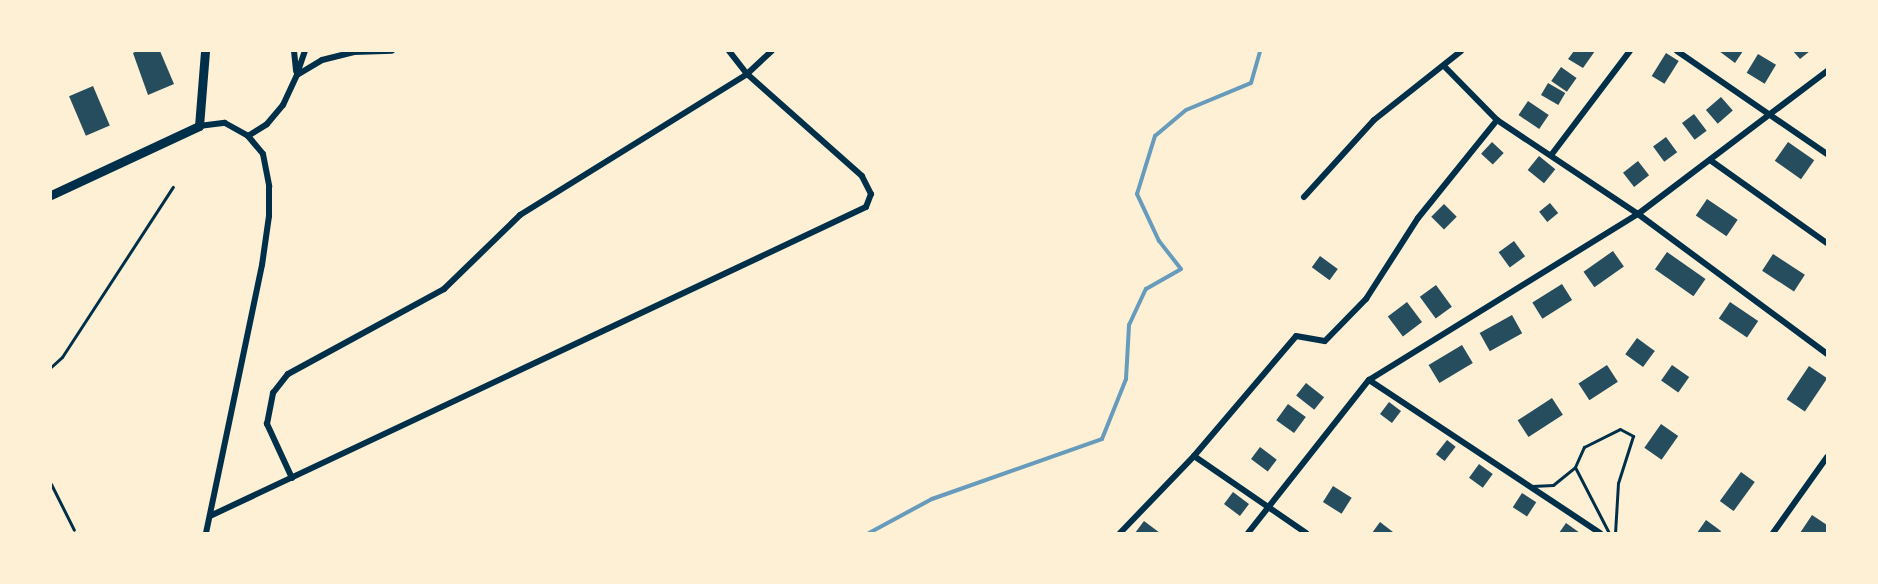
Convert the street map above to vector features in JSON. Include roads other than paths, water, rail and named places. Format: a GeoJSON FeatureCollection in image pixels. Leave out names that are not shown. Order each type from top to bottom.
{"type":"FeatureCollection","features":[{"type":"Feature","properties":{"kind":"main road"},"geometry":{"type":"LineString","coordinates":[[51,195],[200,126],[205,51]]}},
{"type":"Feature","properties":{"kind":"street"},"geometry":{"type":"LineString","coordinates":[[294,51],[297,75]]}},
{"type":"Feature","properties":{"kind":"street"},"geometry":{"type":"LineString","coordinates":[[248,136],[267,124],[283,105],[305,51]]}},
{"type":"Feature","properties":{"kind":"street"},"geometry":{"type":"LineString","coordinates":[[297,75],[322,60],[354,52],[392,51]]}},
{"type":"Feature","properties":{"kind":"street"},"geometry":{"type":"LineString","coordinates":[[210,516],[866,207],[871,195],[862,176],[747,74],[729,51]]}},
{"type":"Feature","properties":{"kind":"street"},"geometry":{"type":"LineString","coordinates":[[292,478],[267,424],[273,393],[288,374],[444,289],[520,215],[747,74],[772,51]]}},
{"type":"Feature","properties":{"kind":"street"},"geometry":{"type":"LineString","coordinates":[[1304,197],[1374,120],[1445,67],[1461,51]]}},
{"type":"Feature","properties":{"kind":"street"},"geometry":{"type":"LineString","coordinates":[[1552,154],[1630,51]]}},
{"type":"Feature","properties":{"kind":"street"},"geometry":{"type":"LineString","coordinates":[[1677,51],[1827,154]]}},
{"type":"Feature","properties":{"kind":"street"},"geometry":{"type":"LineString","coordinates":[[1445,67],[1497,120],[1552,154],[1638,214],[1827,354]]}},
{"type":"Feature","properties":{"kind":"street"},"geometry":{"type":"LineString","coordinates":[[1248,533],[1266,506],[1369,381],[1638,214],[1773,115],[1827,71]]}},
{"type":"Feature","properties":{"kind":"street"},"geometry":{"type":"LineString","coordinates":[[1120,533],[1194,456],[1296,336],[1324,341],[1366,299],[1418,218],[1497,120]]}},
{"type":"Feature","properties":{"kind":"street"},"geometry":{"type":"LineString","coordinates":[[200,126],[225,123],[248,136],[263,154],[269,216],[206,533]]}},
{"type":"Feature","properties":{"kind":"street"},"geometry":{"type":"LineString","coordinates":[[1710,160],[1827,243]]}},
{"type":"Feature","properties":{"kind":"street"},"geometry":{"type":"LineString","coordinates":[[1369,381],[1599,533]]}},
{"type":"Feature","properties":{"kind":"street"},"geometry":{"type":"LineString","coordinates":[[1194,456],[1306,533]]}},
{"type":"Feature","properties":{"kind":"street"},"geometry":{"type":"LineString","coordinates":[[1773,533],[1827,457]]}},
{"type":"Feature","properties":{"kind":"lane"},"geometry":{"type":"LineString","coordinates":[[51,367],[62,357],[173,187]]}},
{"type":"Feature","properties":{"kind":"lane"},"geometry":{"type":"LineString","coordinates":[[1530,486],[1554,485],[1575,467],[1584,447],[1620,429],[1633,436],[1618,483],[1615,533]]}},
{"type":"Feature","properties":{"kind":"lane"},"geometry":{"type":"LineString","coordinates":[[1575,467],[1609,533]]}},
{"type":"Feature","properties":{"kind":"lane"},"geometry":{"type":"LineString","coordinates":[[51,484],[74,530]]}},
{"type":"Feature","properties":{"kind":"waterway"},"geometry":{"type":"LineString","coordinates":[[869,533],[932,499],[1102,439],[1126,379],[1129,325],[1146,289],[1181,269],[1159,241],[1137,194],[1155,136],[1186,110],[1251,83],[1260,51]]}}]}
